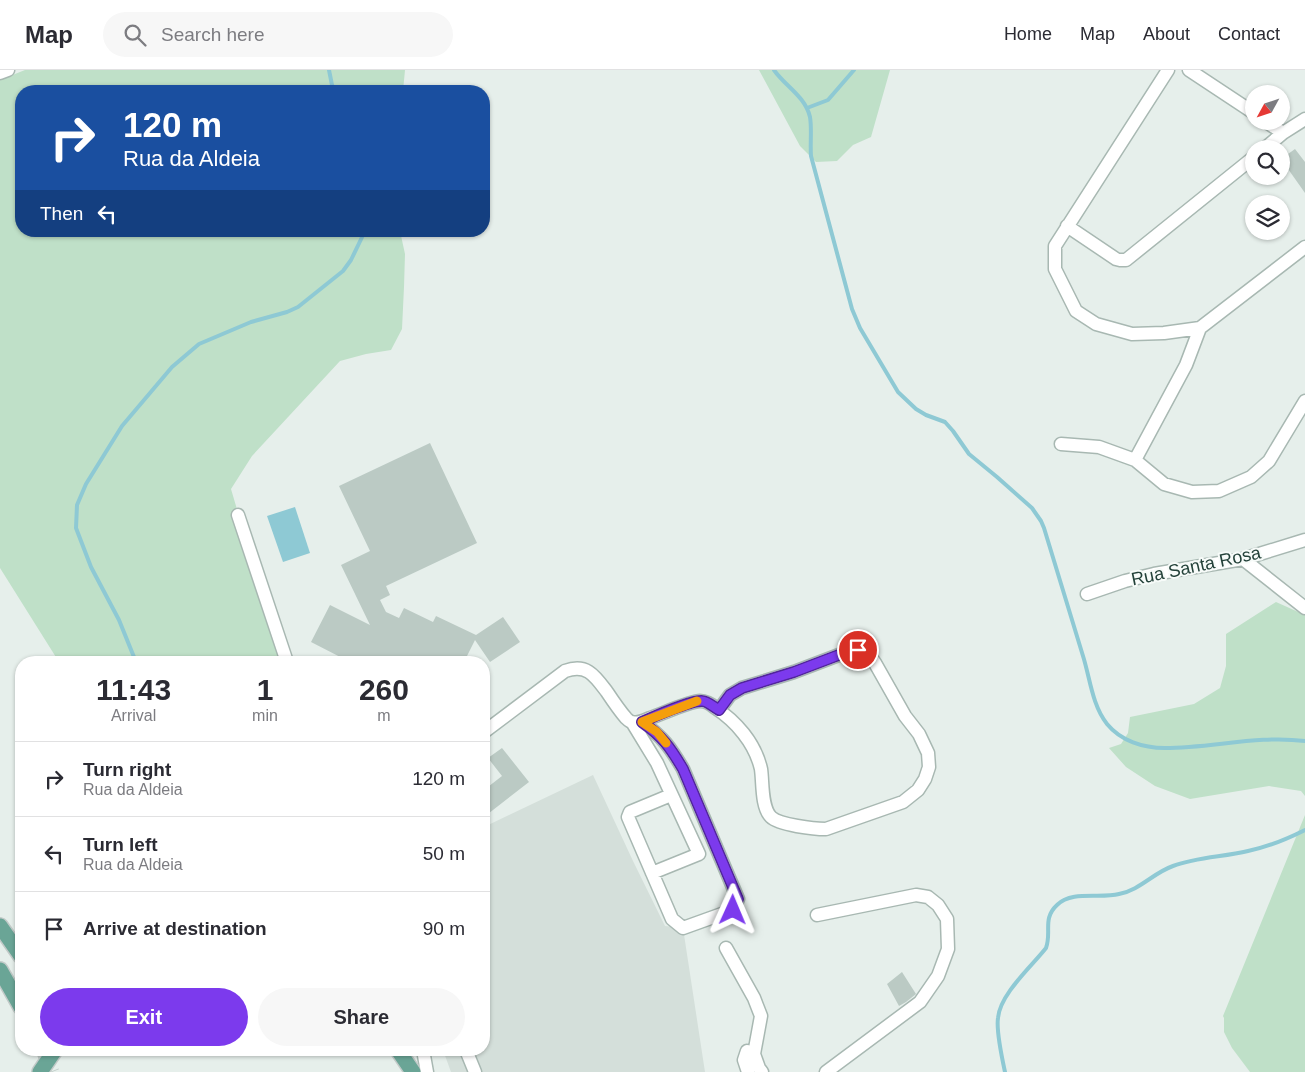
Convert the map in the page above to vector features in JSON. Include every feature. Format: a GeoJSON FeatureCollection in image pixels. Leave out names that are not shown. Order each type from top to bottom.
{"type":"FeatureCollection","features":[{"type":"Feature","properties":{"kind":"main road"},"geometry":{"type":"LineString","coordinates":[[0,926],[15,947]]}},
{"type":"Feature","properties":{"kind":"main road"},"geometry":{"type":"LineString","coordinates":[[0,970],[15,996]]}},
{"type":"Feature","properties":{"kind":"main road"},"geometry":{"type":"LineString","coordinates":[[40,1072],[51,1056]]}},
{"type":"Feature","properties":{"kind":"main road"},"geometry":{"type":"LineString","coordinates":[[402,1056],[413,1072]]}},
{"type":"Feature","properties":{"kind":"street"},"geometry":{"type":"LineString","coordinates":[[0,73],[8,70]]}},
{"type":"Feature","properties":{"kind":"street"},"geometry":{"type":"LineString","coordinates":[[1168,70],[1054,246],[1055,269],[1076,311],[1096,324],[1132,334],[1164,333],[1200,328],[1305,247]]}},
{"type":"Feature","properties":{"kind":"street"},"geometry":{"type":"LineString","coordinates":[[1189,70],[1245,108]]}},
{"type":"Feature","properties":{"kind":"street"},"geometry":{"type":"LineString","coordinates":[[1275,140],[1305,120]]}},
{"type":"Feature","properties":{"kind":"street"},"geometry":{"type":"LineString","coordinates":[[1278,130],[1283,133]]}},
{"type":"Feature","properties":{"kind":"street"},"geometry":{"type":"LineString","coordinates":[[1067,226],[1116,259],[1126,260],[1245,164]]}},
{"type":"Feature","properties":{"kind":"street"},"geometry":{"type":"LineString","coordinates":[[1135,460],[1186,365],[1200,328]]}},
{"type":"Feature","properties":{"kind":"street"},"geometry":{"type":"LineString","coordinates":[[1061,444],[1099,447],[1135,460],[1164,484],[1192,492],[1219,490],[1251,477],[1269,461],[1301,413],[1305,401]]}},
{"type":"Feature","properties":{"kind":"street"},"geometry":{"type":"LineString","coordinates":[[238,514],[285,656]]}},
{"type":"Feature","properties":{"kind":"street","name":"Rua Santa Rosa"},"geometry":{"type":"LineString","coordinates":[[1087,594],[1125,581],[1154,574],[1243,559],[1305,540]]}},
{"type":"Feature","properties":{"kind":"street"},"geometry":{"type":"LineString","coordinates":[[1243,559],[1305,608]]}},
{"type":"Feature","properties":{"kind":"street"},"geometry":{"type":"LineString","coordinates":[[637,722],[693,702],[702,701],[714,706],[746,736],[755,751],[761,769],[766,808],[770,817],[786,824],[814,829],[826,829],[903,802],[918,790],[925,779],[929,767],[928,752],[919,734],[905,716],[868,653],[858,650],[844,653],[794,672],[742,688],[730,695],[719,710]]}},
{"type":"Feature","properties":{"kind":"street"},"geometry":{"type":"LineString","coordinates":[[490,727],[565,671],[581,668],[596,677],[626,718],[657,732],[672,749],[683,769],[738,899],[733,910],[683,928],[672,919],[628,817],[630,812],[671,794]]}},
{"type":"Feature","properties":{"kind":"street"},"geometry":{"type":"LineString","coordinates":[[637,722],[699,854],[652,873]]}},
{"type":"Feature","properties":{"kind":"street"},"geometry":{"type":"LineString","coordinates":[[817,915],[916,895],[928,897],[938,904],[947,919],[948,949],[938,976],[920,1002],[826,1072]]}},
{"type":"Feature","properties":{"kind":"street"},"geometry":{"type":"LineString","coordinates":[[726,948],[754,998],[761,1016],[754,1054],[762,1072]]}},
{"type":"Feature","properties":{"kind":"street"},"geometry":{"type":"LineString","coordinates":[[747,1050],[744,1060],[748,1072]]}},
{"type":"Feature","properties":{"kind":"street"},"geometry":{"type":"LineString","coordinates":[[424,1056],[427,1072]]}},
{"type":"Feature","properties":{"kind":"street"},"geometry":{"type":"LineString","coordinates":[[468,1056],[475,1072]]}},
{"type":"Feature","properties":{"kind":"shaded area"},"geometry":{"type":"Polygon","coordinates":[[[593,775],[665,926],[683,928],[705,1072],[451,1072],[445,1056],[490,1056],[490,824],[593,775]]]}},
{"type":"Feature","properties":{"kind":"green space"},"geometry":{"type":"Polygon","coordinates":[[[25,70],[405,70],[404,85],[15,85],[15,237],[401,237],[405,254],[402,329],[391,350],[340,361],[252,456],[231,489],[280,656],[55,656],[0,568],[0,80],[25,70]]]}},
{"type":"Feature","properties":{"kind":"green space"},"geometry":{"type":"Polygon","coordinates":[[[759,70],[890,70],[871,137],[853,145],[837,161],[816,162],[800,146],[759,70]]]}},
{"type":"Feature","properties":{"kind":"green space"},"geometry":{"type":"Polygon","coordinates":[[[1276,602],[1305,615],[1305,796],[1301,791],[1269,786],[1190,799],[1155,786],[1126,767],[1109,748],[1121,744],[1128,733],[1130,717],[1194,704],[1220,688],[1226,666],[1226,634],[1276,602]]]}},
{"type":"Feature","properties":{"kind":"green space"},"geometry":{"type":"Polygon","coordinates":[[[1305,815],[1305,1072],[1250,1072],[1232,1048],[1224,1032],[1223,1016],[1305,815]]]}},
{"type":"Feature","properties":{"kind":"water"},"geometry":{"type":"Polygon","coordinates":[[[295,507],[310,553],[283,562],[267,516],[295,507]]]}},
{"type":"Feature","properties":{"kind":"building"},"geometry":{"type":"Polygon","coordinates":[[[1295,149],[1305,162],[1305,193],[1290,172],[1290,153],[1295,149]]]}},
{"type":"Feature","properties":{"kind":"building"},"geometry":{"type":"Polygon","coordinates":[[[430,443],[477,543],[386,586],[390,595],[380,600],[386,612],[399,618],[404,608],[433,622],[436,616],[476,635],[503,617],[520,642],[490,662],[490,656],[486,656],[475,640],[467,656],[338,656],[311,642],[330,605],[370,625],[341,565],[370,551],[339,486],[430,443]]]}},
{"type":"Feature","properties":{"kind":"building"},"geometry":{"type":"Polygon","coordinates":[[[502,748],[529,782],[490,812],[490,785],[502,776],[490,761],[490,757],[502,748]]]}},
{"type":"Feature","properties":{"kind":"building"},"geometry":{"type":"Polygon","coordinates":[[[902,972],[916,994],[899,1006],[887,984],[902,972]]]}},
{"type":"Feature","properties":{"kind":"waterway"},"geometry":{"type":"LineString","coordinates":[[329,70],[332,85]]}},
{"type":"Feature","properties":{"kind":"waterway"},"geometry":{"type":"LineString","coordinates":[[774,70],[804,103],[810,117],[811,156],[852,309],[860,328],[898,392],[916,409],[945,422],[969,454],[1032,508],[1041,521],[1095,700],[1107,724],[1126,739],[1141,745],[1157,748],[1270,740],[1305,741]]}},
{"type":"Feature","properties":{"kind":"waterway"},"geometry":{"type":"LineString","coordinates":[[807,108],[828,100],[854,70]]}},
{"type":"Feature","properties":{"kind":"waterway"},"geometry":{"type":"LineString","coordinates":[[134,656],[119,620],[91,567],[76,528],[77,505],[86,484],[122,426],[172,367],[199,344],[251,322],[298,307],[343,271],[351,260],[362,237]]}},
{"type":"Feature","properties":{"kind":"waterway"},"geometry":{"type":"LineString","coordinates":[[1005,1072],[998,1030],[1000,1009],[1010,990],[1046,948],[1050,915],[1052,910],[1063,900],[1078,896],[1111,895],[1127,892],[1173,866],[1255,849],[1291,837],[1305,830]]}},
{"type":"Feature","properties":{"kind":"tunnel"},"geometry":{"type":"LineString","coordinates":[[45,1056],[52,1072]]}},
{"type":"Feature","properties":{"kind":"slow traffic"},"geometry":{"type":"LineString","coordinates":[[666,743],[657,732],[642,722],[697,701]]}},
{"type":"Feature","properties":{"kind":"route"},"geometry":{"type":"LineString","coordinates":[[733,910],[738,899],[683,769],[672,749],[657,732],[642,722],[693,702],[702,701],[719,710],[730,695],[742,688],[794,672],[844,653],[858,650]]}}]}
